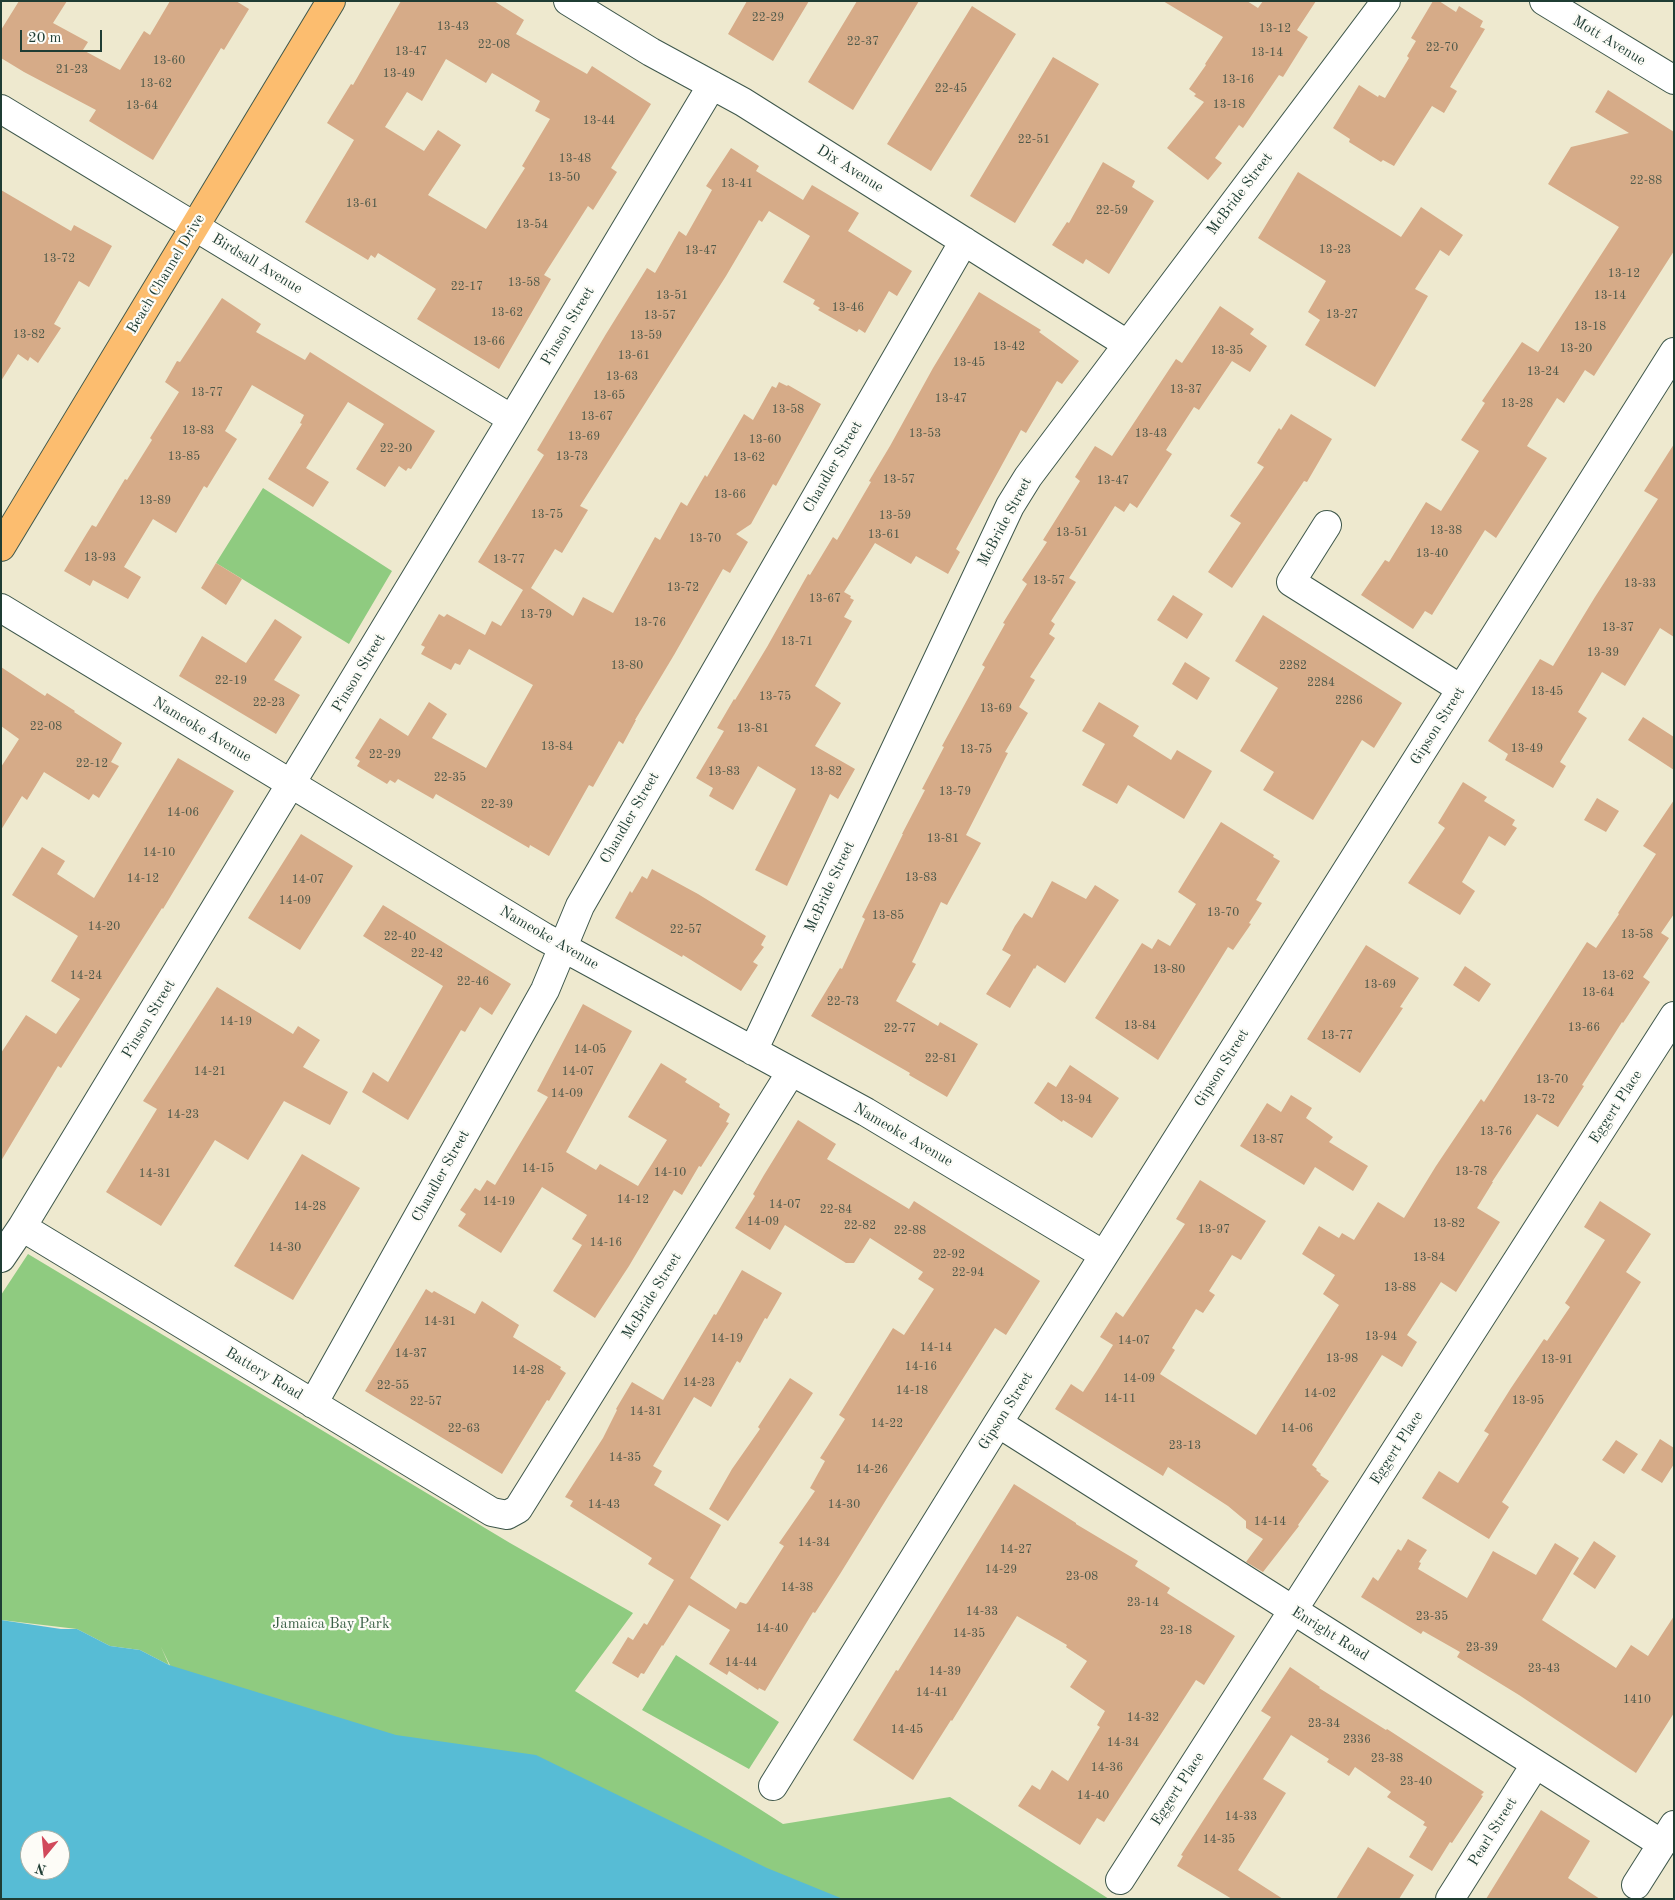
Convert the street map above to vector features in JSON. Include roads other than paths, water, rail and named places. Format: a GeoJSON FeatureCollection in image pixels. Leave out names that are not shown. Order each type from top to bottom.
{"type":"FeatureCollection","features":[{"type":"Feature","properties":{"kind":"main road","name":"Beach Channel Drive"},"geometry":{"type":"LineString","coordinates":[[1,547],[331,1]]}},
{"type":"Feature","properties":{"kind":"street","name":"Dix Avenue"},"geometry":{"type":"LineString","coordinates":[[568,1],[651,52],[743,102],[1127,344]]}},
{"type":"Feature","properties":{"kind":"street","name":"McBride Street"},"geometry":{"type":"LineString","coordinates":[[753,1051],[1010,506],[1028,477],[1127,344],[1386,1]]}},
{"type":"Feature","properties":{"kind":"street","name":"Mott Avenue"},"geometry":{"type":"LineString","coordinates":[[1544,1],[1674,80]]}},
{"type":"Feature","properties":{"kind":"street","name":"Pinson Street"},"geometry":{"type":"LineString","coordinates":[[1,1258],[22,1227],[291,784],[712,85]]}},
{"type":"Feature","properties":{"kind":"street","name":"Birdsall Avenue"},"geometry":{"type":"LineString","coordinates":[[1,109],[512,419]]}},
{"type":"Feature","properties":{"kind":"street","name":"Chandler Street"},"geometry":{"type":"LineString","coordinates":[[314,1404],[545,990],[580,906],[964,241]]}},
{"type":"Feature","properties":{"kind":"street","name":"Gipson Street"},"geometry":{"type":"LineString","coordinates":[[773,1786],[998,1423],[1674,352]]}},
{"type":"Feature","properties":{"kind":"street"},"geometry":{"type":"LineString","coordinates":[[1327,525],[1291,582],[1461,689]]}},
{"type":"Feature","properties":{"kind":"street","name":"Nameoke Avenue"},"geometry":{"type":"LineString","coordinates":[[1,608],[563,947],[866,1112],[1104,1255]]}},
{"type":"Feature","properties":{"kind":"street","name":"Eggert Place"},"geometry":{"type":"LineString","coordinates":[[1120,1880],[1674,1016]]}},
{"type":"Feature","properties":{"kind":"street","name":"McBride Street"},"geometry":{"type":"LineString","coordinates":[[507,1515],[518,1509],[791,1072]]}},
{"type":"Feature","properties":{"kind":"street","name":"Battery Road"},"geometry":{"type":"LineString","coordinates":[[22,1227],[492,1512],[507,1515]]}},
{"type":"Feature","properties":{"kind":"street","name":"Enright Road"},"geometry":{"type":"LineString","coordinates":[[998,1423],[1535,1765],[1668,1835]]}},
{"type":"Feature","properties":{"kind":"street","name":"Pearl Street"},"geometry":{"type":"LineString","coordinates":[[1450,1899],[1535,1765]]}},
{"type":"Feature","properties":{"kind":"street"},"geometry":{"type":"LineString","coordinates":[[1636,1885],[1668,1835]]}},
{"type":"Feature","properties":{"kind":"water"},"geometry":{"type":"Polygon","coordinates":[[[1,1620],[61,1629],[77,1629],[110,1646],[140,1650],[169,1665],[396,1735],[536,1755],[767,1868],[843,1899],[1,1899],[1,1620]]]}},
{"type":"Feature","properties":{"kind":"park label","name":"Jamaica Bay Park"},"geometry":{"type":"Point","coordinates":[331,1624]}}]}
